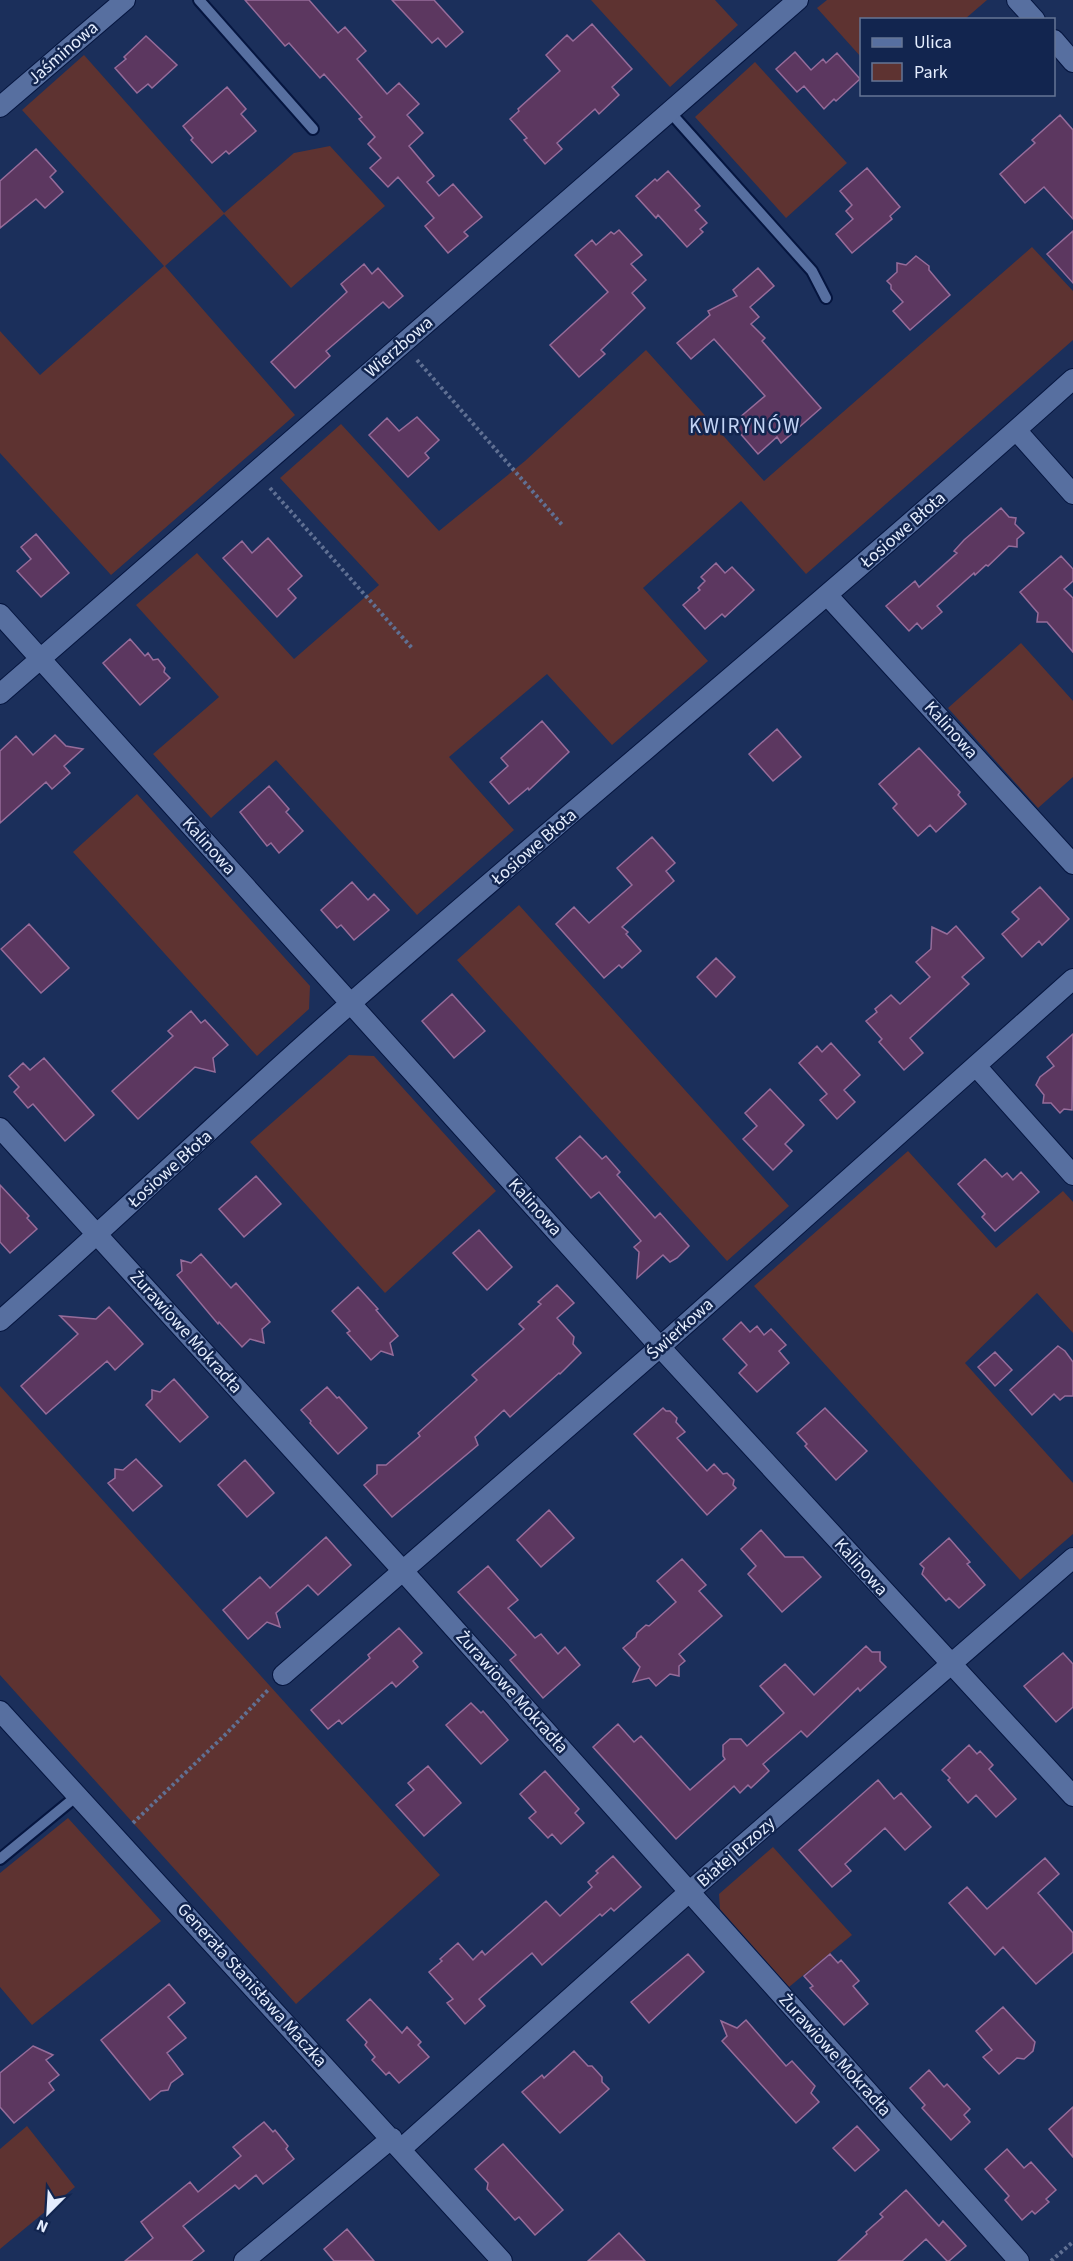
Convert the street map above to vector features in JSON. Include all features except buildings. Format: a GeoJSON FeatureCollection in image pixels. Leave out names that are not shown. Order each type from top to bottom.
{"type":"FeatureCollection","features":[{"type":"Feature","properties":{"kind":"street","name":"Jaśminowa"},"geometry":{"type":"LineString","coordinates":[[0,107],[125,0]]}},
{"type":"Feature","properties":{"kind":"street","name":"Wierzbowa"},"geometry":{"type":"LineString","coordinates":[[0,694],[798,0]]}},
{"type":"Feature","properties":{"kind":"street"},"geometry":{"type":"LineString","coordinates":[[1017,0],[1033,18]]}},
{"type":"Feature","properties":{"kind":"street"},"geometry":{"type":"LineString","coordinates":[[1055,42],[1073,62]]}},
{"type":"Feature","properties":{"kind":"street","name":"Łosiowe Błota"},"geometry":{"type":"LineString","coordinates":[[0,1321],[98,1235],[350,1005],[828,596],[1073,379]]}},
{"type":"Feature","properties":{"kind":"street"},"geometry":{"type":"LineString","coordinates":[[1016,430],[1073,494]]}},
{"type":"Feature","properties":{"kind":"street","name":"Kalinowa"},"geometry":{"type":"LineString","coordinates":[[828,596],[1073,864]]}},
{"type":"Feature","properties":{"kind":"street","name":"Kalinowa"},"geometry":{"type":"LineString","coordinates":[[0,614],[660,1347],[1073,1796]]}},
{"type":"Feature","properties":{"kind":"street","name":"Świerkowa"},"geometry":{"type":"LineString","coordinates":[[283,1675],[660,1347],[1073,979]]}},
{"type":"Feature","properties":{"kind":"street"},"geometry":{"type":"LineString","coordinates":[[976,1066],[1073,1175]]}},
{"type":"Feature","properties":{"kind":"street","name":"Żurawiowe Mokradła"},"geometry":{"type":"LineString","coordinates":[[0,1128],[403,1571],[1019,2261]]}},
{"type":"Feature","properties":{"kind":"street","name":"Białej Brzozy"},"geometry":{"type":"LineString","coordinates":[[244,2261],[396,2143],[689,1892],[1073,1557]]}},
{"type":"Feature","properties":{"kind":"street","name":"Generała Stanisława Maczka"},"geometry":{"type":"LineString","coordinates":[[0,1711],[502,2261]]}},
{"type":"Feature","properties":{"kind":"lane"},"geometry":{"type":"LineString","coordinates":[[199,0],[313,129]]}},
{"type":"Feature","properties":{"kind":"lane"},"geometry":{"type":"LineString","coordinates":[[670,112],[812,271],[826,298]]}},
{"type":"Feature","properties":{"kind":"lane"},"geometry":{"type":"LineString","coordinates":[[0,1859],[78,1795]]}},
{"type":"Feature","properties":{"kind":"path"},"geometry":{"type":"LineString","coordinates":[[402,344],[563,526]]}},
{"type":"Feature","properties":{"kind":"path"},"geometry":{"type":"LineString","coordinates":[[255,472],[412,648]]}},
{"type":"Feature","properties":{"kind":"path"},"geometry":{"type":"LineString","coordinates":[[117,1838],[227,1734],[283,1675]]}},
{"type":"Feature","properties":{"kind":"path"},"geometry":{"type":"LineString","coordinates":[[1051,2261],[1073,2242]]}},
{"type":"Feature","properties":{"kind":"green space"},"geometry":{"type":"Polygon","coordinates":[[[591,0],[715,0],[738,25],[670,87],[591,0]]]}},
{"type":"Feature","properties":{"kind":"green space"},"geometry":{"type":"Polygon","coordinates":[[[827,0],[987,0],[966,18],[860,18],[860,56],[817,8],[827,0]]]}},
{"type":"Feature","properties":{"kind":"green space"},"geometry":{"type":"Polygon","coordinates":[[[84,55],[224,213],[294,153],[330,146],[385,206],[291,288],[224,214],[165,266],[295,415],[111,575],[0,453],[0,331],[40,375],[164,266],[22,110],[84,55]]]}},
{"type":"Feature","properties":{"kind":"green space"},"geometry":{"type":"Polygon","coordinates":[[[755,62],[847,163],[786,218],[695,117],[755,62]]]}},
{"type":"Feature","properties":{"kind":"green space"},"geometry":{"type":"Polygon","coordinates":[[[1032,247],[1073,291],[1073,340],[806,574],[741,501],[643,588],[708,661],[612,745],[547,674],[449,757],[514,830],[417,915],[276,760],[211,818],[153,754],[219,697],[136,605],[197,553],[294,659],[379,585],[280,478],[341,424],[439,531],[525,461],[646,350],[764,481],[1032,247]]]}},
{"type":"Feature","properties":{"kind":"green space"},"geometry":{"type":"Polygon","coordinates":[[[1021,643],[1073,701],[1073,777],[1038,808],[948,708],[1021,643]]]}},
{"type":"Feature","properties":{"kind":"green space"},"geometry":{"type":"Polygon","coordinates":[[[137,794],[310,986],[309,1009],[257,1056],[73,852],[137,794]]]}},
{"type":"Feature","properties":{"kind":"green space"},"geometry":{"type":"Polygon","coordinates":[[[519,905],[789,1206],[727,1261],[457,960],[519,905]]]}},
{"type":"Feature","properties":{"kind":"green space"},"geometry":{"type":"Polygon","coordinates":[[[349,1055],[374,1056],[496,1191],[385,1293],[250,1142],[349,1055]]]}},
{"type":"Feature","properties":{"kind":"green space"},"geometry":{"type":"Polygon","coordinates":[[[908,1151],[996,1248],[1063,1191],[1073,1202],[1073,1333],[1037,1293],[965,1363],[1073,1483],[1073,1534],[1020,1580],[754,1286],[908,1151]]]}},
{"type":"Feature","properties":{"kind":"green space"},"geometry":{"type":"Polygon","coordinates":[[[0,1386],[440,1875],[296,2004],[0,1675],[0,1386]]]}},
{"type":"Feature","properties":{"kind":"green space"},"geometry":{"type":"Polygon","coordinates":[[[68,1818],[161,1921],[32,2025],[0,1987],[0,1873],[68,1818]]]}},
{"type":"Feature","properties":{"kind":"green space"},"geometry":{"type":"Polygon","coordinates":[[[773,1847],[852,1935],[789,1987],[720,1909],[719,1894],[773,1847]]]}},
{"type":"Feature","properties":{"kind":"green space"},"geometry":{"type":"Polygon","coordinates":[[[27,2126],[75,2187],[0,2249],[0,2149],[27,2126]]]}},
{"type":"Feature","properties":{"kind":"district","name":"KWIRYNÓW"},"geometry":{"type":"Point","coordinates":[745,426]}}]}
